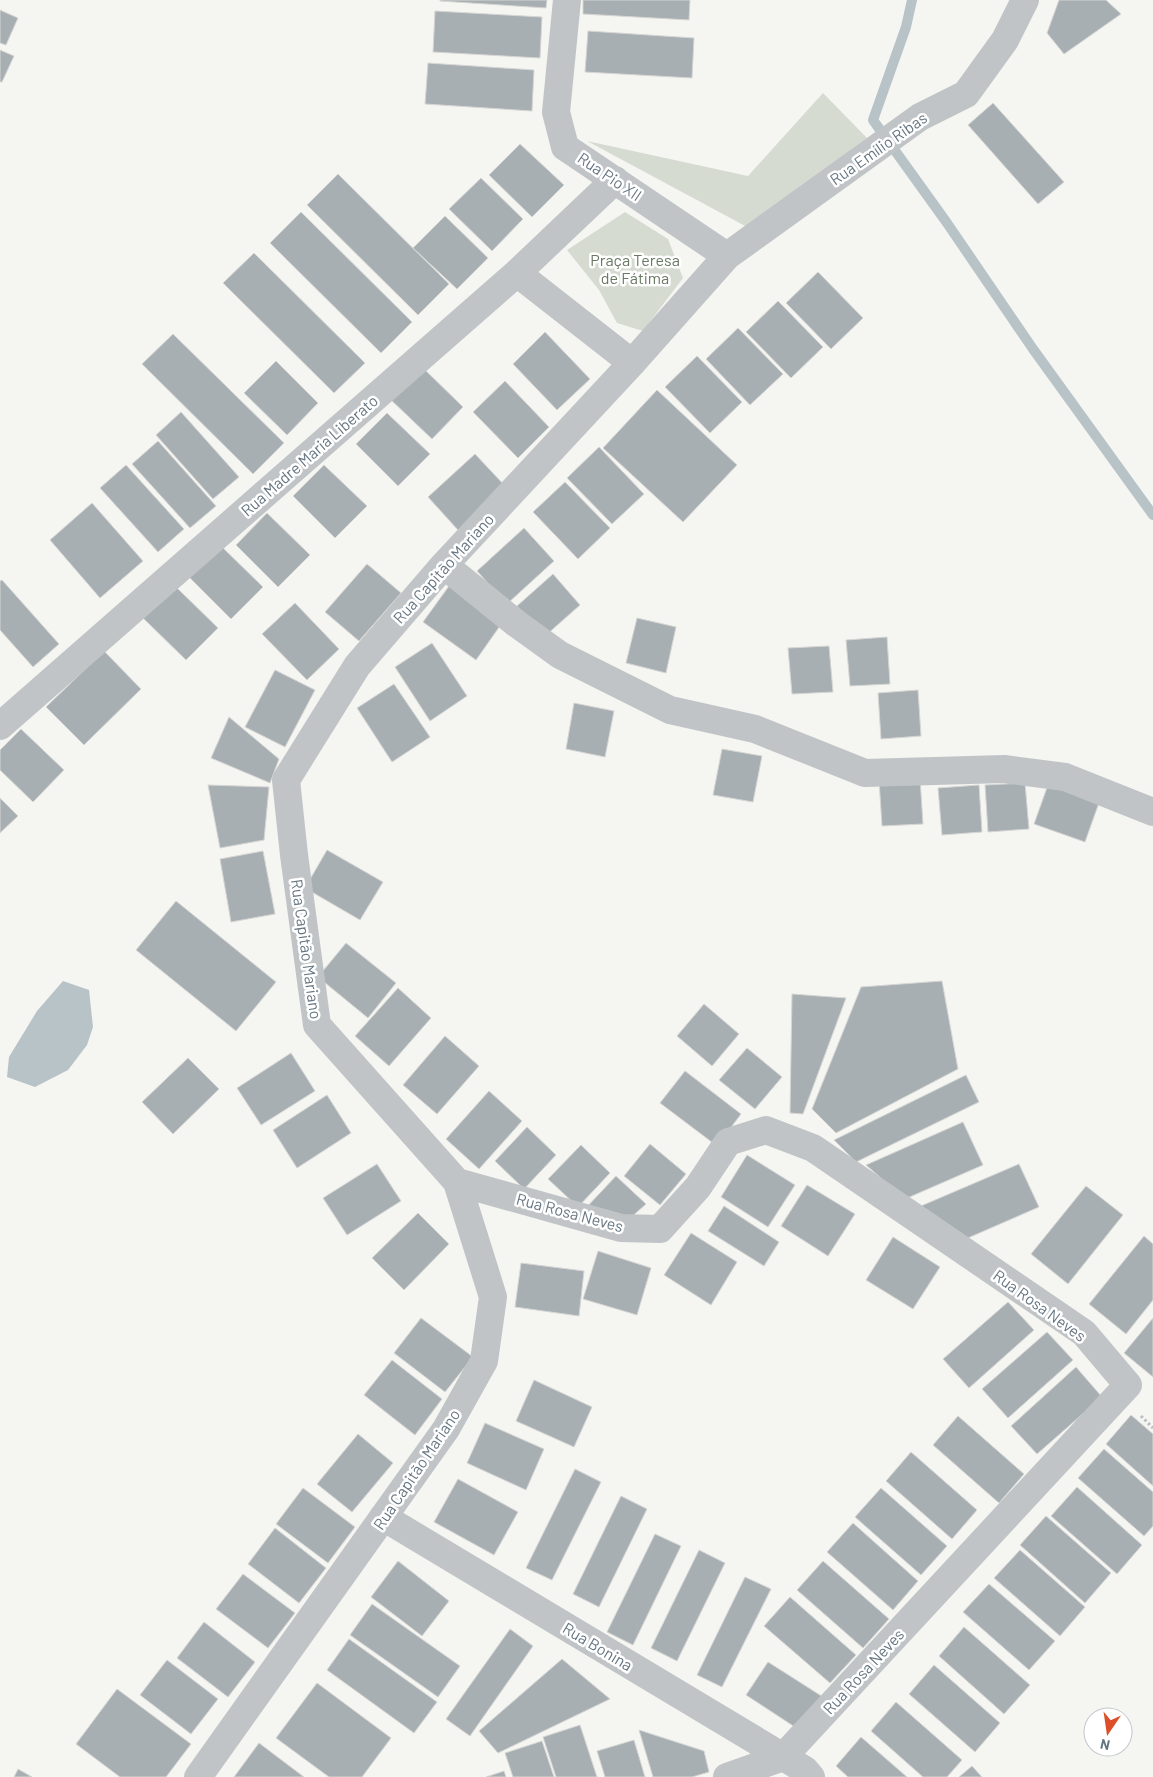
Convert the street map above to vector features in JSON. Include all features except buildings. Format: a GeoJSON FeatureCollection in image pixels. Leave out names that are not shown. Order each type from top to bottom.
{"type":"FeatureCollection","features":[{"type":"Feature","properties":{"kind":"street","name":"Rua Pio XII"},"geometry":{"type":"LineString","coordinates":[[567,0],[556,112],[565,146],[727,256]]}},
{"type":"Feature","properties":{"kind":"street","name":"Rua Emílio Ribas"},"geometry":{"type":"LineString","coordinates":[[727,256],[920,117],[966,94],[1005,40],[1025,0]]}},
{"type":"Feature","properties":{"kind":"street","name":"Rua Madre Maria Liberato"},"geometry":{"type":"LineString","coordinates":[[0,726],[518,273],[615,180]]}},
{"type":"Feature","properties":{"kind":"street","name":"Rua Capitão Mariano"},"geometry":{"type":"LineString","coordinates":[[198,1777],[446,1429],[484,1361],[494,1297],[457,1182],[317,1026],[286,780],[357,666],[444,565],[632,363],[727,256]]}},
{"type":"Feature","properties":{"kind":"street"},"geometry":{"type":"LineString","coordinates":[[518,273],[632,363]]}},
{"type":"Feature","properties":{"kind":"street"},"geometry":{"type":"LineString","coordinates":[[444,565],[517,624],[560,655],[670,710],[755,729],[865,773],[1004,769],[1065,777],[1153,812]]}},
{"type":"Feature","properties":{"kind":"street","name":"Rua Rosa Neves"},"geometry":{"type":"LineString","coordinates":[[457,1182],[621,1228],[660,1229],[698,1187],[728,1142],[766,1130],[813,1148],[1084,1333],[1128,1385],[783,1757],[727,1777]]}},
{"type":"Feature","properties":{"kind":"street","name":"Rua Bonina"},"geometry":{"type":"LineString","coordinates":[[383,1518],[805,1770],[811,1777]]}},
{"type":"Feature","properties":{"kind":"green space"},"geometry":{"type":"Polygon","coordinates":[[[823,93],[867,138],[749,228],[587,141],[748,176],[823,93]]]}},
{"type":"Feature","properties":{"kind":"green space","name":"Praça Teresa de Fátima"},"geometry":{"type":"Polygon","coordinates":[[[625,212],[668,239],[683,278],[643,331],[617,323],[599,290],[567,250],[625,212]]]}},
{"type":"Feature","properties":{"kind":"shaded area"},"geometry":{"type":"Polygon","coordinates":[[[63,981],[89,990],[93,1027],[87,1045],[68,1070],[35,1087],[7,1077],[9,1057],[37,1011],[63,981]]]}},
{"type":"Feature","properties":{"kind":"waterway"},"geometry":{"type":"LineString","coordinates":[[912,0],[906,27],[873,120],[947,223],[1033,349],[1153,515]]}}]}
